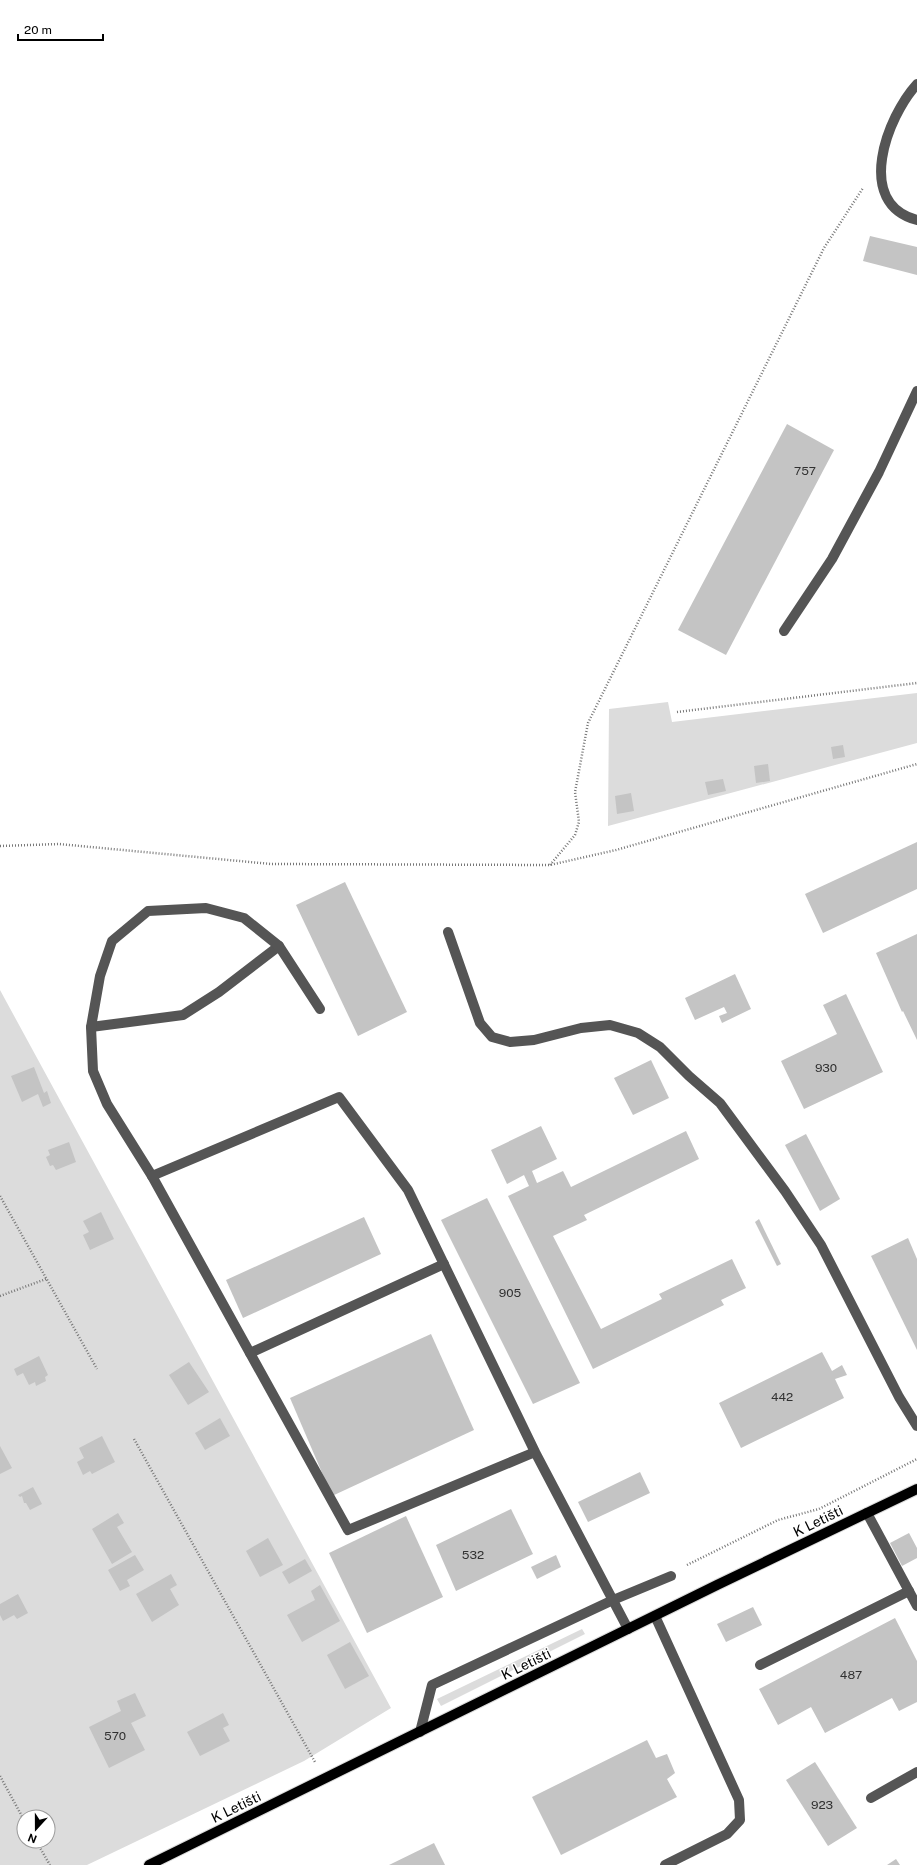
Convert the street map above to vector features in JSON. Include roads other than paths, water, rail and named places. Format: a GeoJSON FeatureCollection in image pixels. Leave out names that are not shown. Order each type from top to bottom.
{"type":"FeatureCollection","features":[{"type":"Feature","properties":{"kind":"main road","name":"K Letišti"},"geometry":{"type":"LineString","coordinates":[[149,1865],[325,1780],[628,1629],[917,1490]]}},
{"type":"Feature","properties":{"kind":"street"},"geometry":{"type":"LineString","coordinates":[[917,84],[908,94],[891,124],[882,159],[881,172],[884,195],[899,212],[917,220]]}},
{"type":"Feature","properties":{"kind":"street"},"geometry":{"type":"LineString","coordinates":[[784,631],[832,560],[879,472],[917,391]]}},
{"type":"Feature","properties":{"kind":"street"},"geometry":{"type":"LineString","coordinates":[[320,1009],[279,946],[244,918],[206,908],[148,911],[112,941],[100,976],[91,1027],[93,1071],[107,1104],[152,1176],[348,1530],[536,1452]]}},
{"type":"Feature","properties":{"kind":"street"},"geometry":{"type":"LineString","coordinates":[[448,932],[480,1023],[492,1036],[510,1042],[534,1040],[582,1028],[610,1025],[638,1033],[660,1047],[689,1076],[720,1103],[785,1191],[821,1245],[899,1397],[917,1426]]}},
{"type":"Feature","properties":{"kind":"street"},"geometry":{"type":"LineString","coordinates":[[91,1027],[183,1015],[219,992],[279,946]]}},
{"type":"Feature","properties":{"kind":"street"},"geometry":{"type":"LineString","coordinates":[[152,1176],[339,1097],[408,1190],[536,1452],[628,1629]]}},
{"type":"Feature","properties":{"kind":"street"},"geometry":{"type":"LineString","coordinates":[[250,1353],[444,1264]]}},
{"type":"Feature","properties":{"kind":"street"},"geometry":{"type":"LineString","coordinates":[[867,1513],[917,1606]]}},
{"type":"Feature","properties":{"kind":"street"},"geometry":{"type":"LineString","coordinates":[[420,1732],[432,1685],[613,1600],[671,1576]]}},
{"type":"Feature","properties":{"kind":"street"},"geometry":{"type":"LineString","coordinates":[[760,1665],[909,1590]]}},
{"type":"Feature","properties":{"kind":"street"},"geometry":{"type":"LineString","coordinates":[[655,1616],[739,1800],[740,1820],[727,1834],[665,1865]]}},
{"type":"Feature","properties":{"kind":"street"},"geometry":{"type":"LineString","coordinates":[[871,1798],[917,1772]]}}]}
